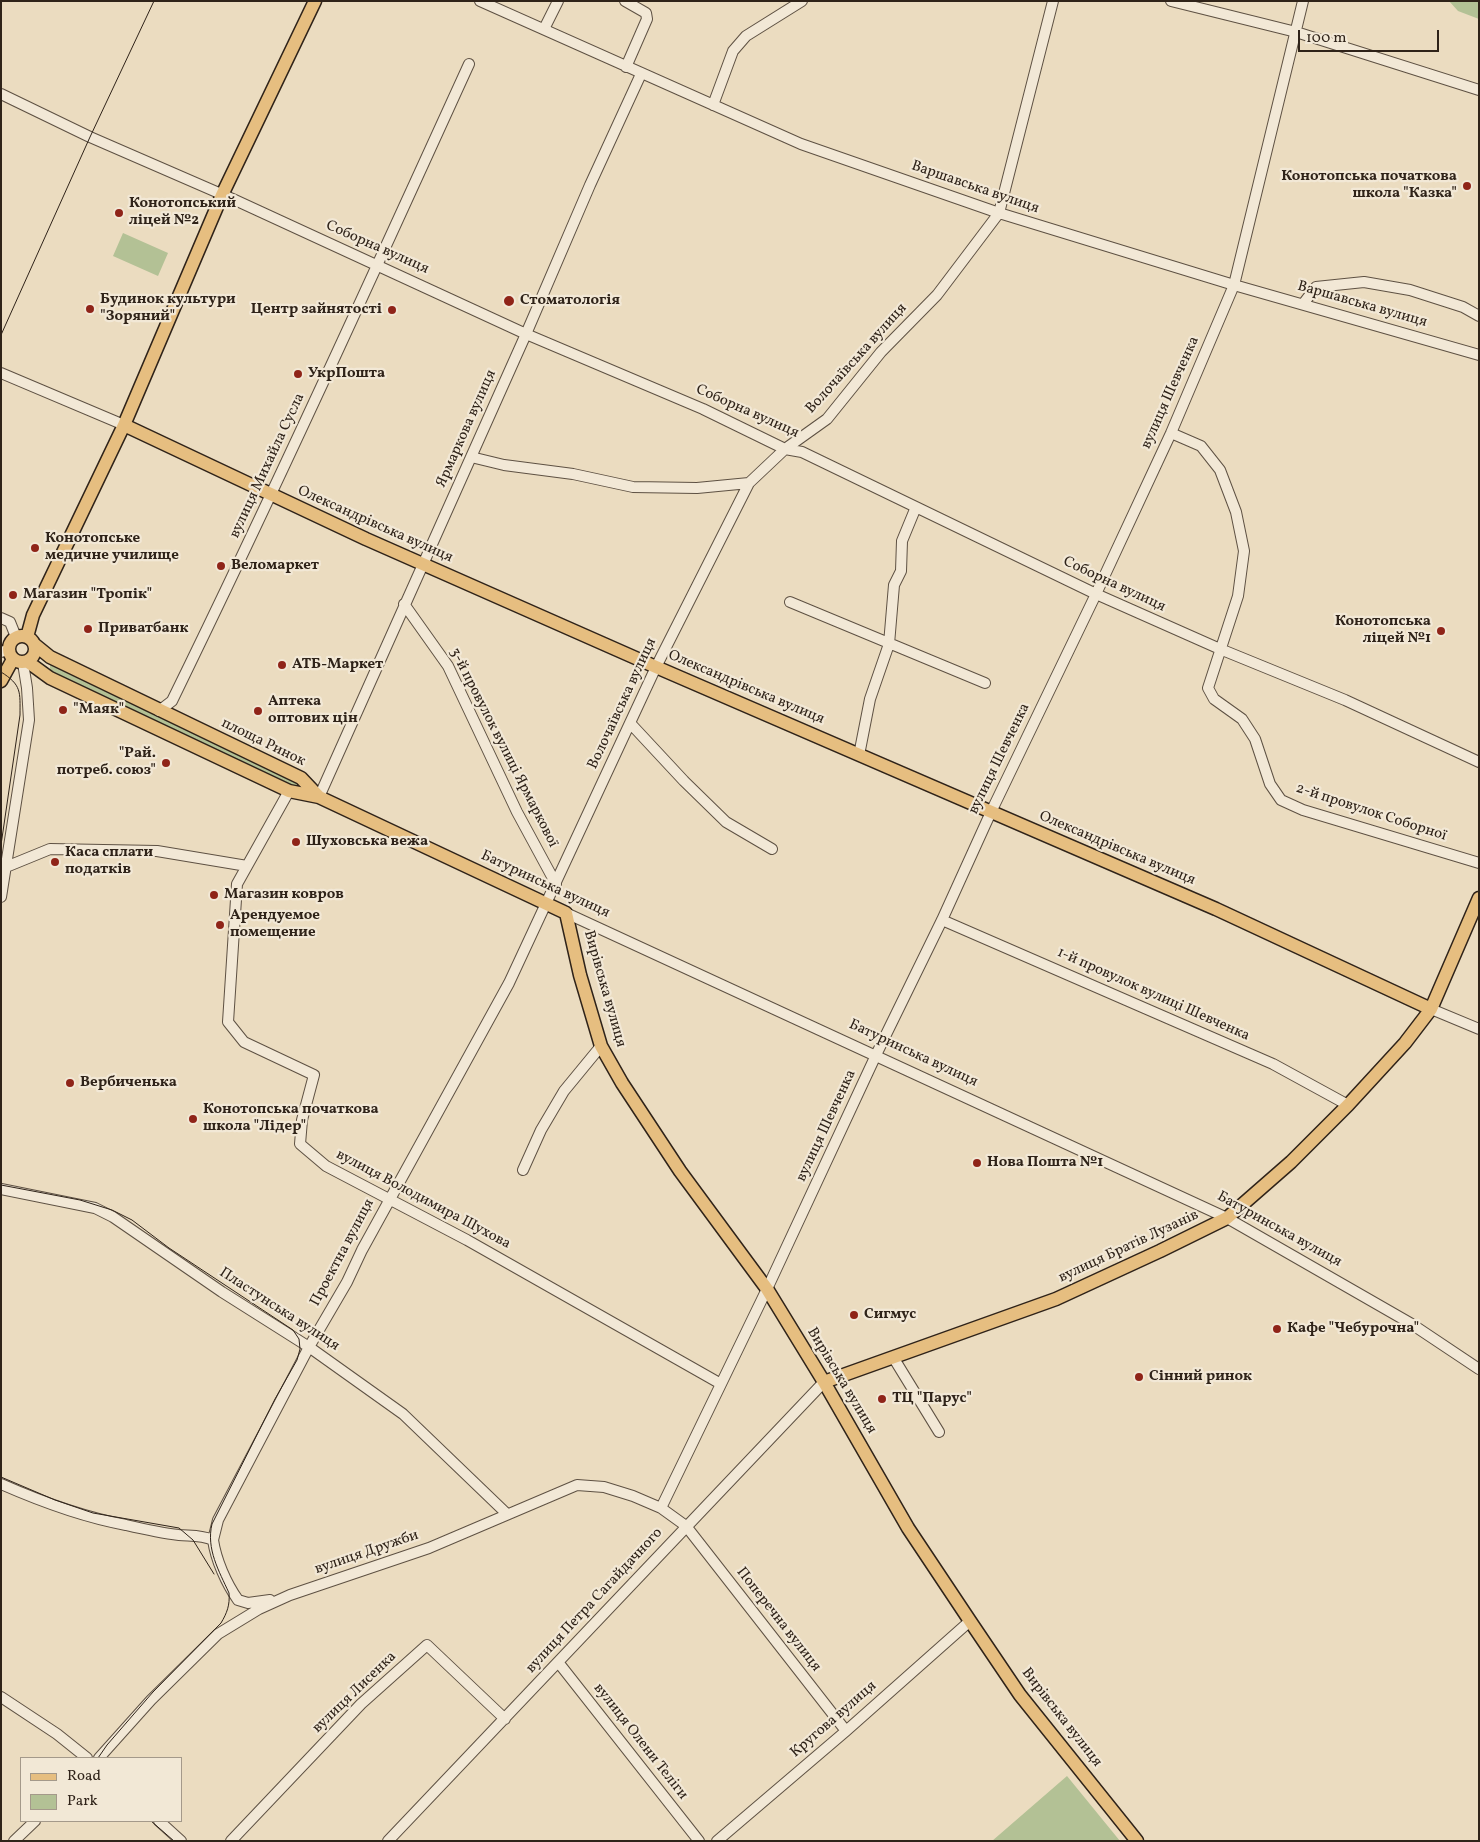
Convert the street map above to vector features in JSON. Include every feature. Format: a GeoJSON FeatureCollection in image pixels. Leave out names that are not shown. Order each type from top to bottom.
{"type":"FeatureCollection","features":[{"type":"Feature","properties":{"kind":"main road"},"geometry":{"type":"LineString","coordinates":[[14,657],[35,654],[26,639],[33,615],[124,425],[222,195],[315,1]]}},
{"type":"Feature","properties":{"kind":"main road","name":"Олександрівська вулиця"},"geometry":{"type":"LineString","coordinates":[[124,425],[272,496],[423,564],[656,668],[1216,909],[1431,1009]]}},
{"type":"Feature","properties":{"kind":"main road"},"geometry":{"type":"LineString","coordinates":[[1,681],[14,657],[12,640],[26,639]]}},
{"type":"Feature","properties":{"kind":"main road","name":"площа Ринок"},"geometry":{"type":"LineString","coordinates":[[26,639],[50,657],[301,778],[320,797]]}},
{"type":"Feature","properties":{"kind":"main road","name":"площа Ринок"},"geometry":{"type":"LineString","coordinates":[[14,657],[50,678],[289,791],[320,797]]}},
{"type":"Feature","properties":{"kind":"main road","name":"Батуринська вулиця"},"geometry":{"type":"LineString","coordinates":[[320,797],[566,913]]}},
{"type":"Feature","properties":{"kind":"main road","name":"вулиця Братів Лузанів"},"geometry":{"type":"LineString","coordinates":[[824,1382],[1056,1299],[1228,1218],[1291,1162],[1348,1105],[1405,1043],[1431,1009],[1479,898]]}},
{"type":"Feature","properties":{"kind":"main road","name":"Вирівська вулиця"},"geometry":{"type":"LineString","coordinates":[[566,913],[580,975],[601,1046],[622,1083],[680,1171],[767,1290],[824,1382],[908,1528],[1020,1695],[1137,1841]]}},
{"type":"Feature","properties":{"kind":"street","name":"Варшавська вулиця"},"geometry":{"type":"LineString","coordinates":[[480,1],[801,144],[999,213],[1234,285],[1478,352]]}},
{"type":"Feature","properties":{"kind":"street"},"geometry":{"type":"LineString","coordinates":[[544,30],[558,1]]}},
{"type":"Feature","properties":{"kind":"street"},"geometry":{"type":"LineString","coordinates":[[625,1],[646,12],[647,19],[626,67]]}},
{"type":"Feature","properties":{"kind":"street"},"geometry":{"type":"LineString","coordinates":[[712,105],[733,51],[746,36],[802,1]]}},
{"type":"Feature","properties":{"kind":"street","name":"Волочаївська вулиця"},"geometry":{"type":"LineString","coordinates":[[546,903],[656,668],[749,483],[784,449],[827,419],[881,352],[937,295],[999,213],[1053,1]]}},
{"type":"Feature","properties":{"kind":"street"},"geometry":{"type":"LineString","coordinates":[[1172,1],[1296,32],[1479,90]]}},
{"type":"Feature","properties":{"kind":"street","name":"вулиця Шевченка"},"geometry":{"type":"LineString","coordinates":[[661,1508],[767,1290],[876,1055],[942,920],[991,812],[1171,433],[1234,285],[1303,1]]}},
{"type":"Feature","properties":{"kind":"street","name":"вулиця Михайла Сусла"},"geometry":{"type":"LineString","coordinates":[[159,711],[172,701],[272,496],[469,64]]}},
{"type":"Feature","properties":{"kind":"street","name":"Ярмаркова вулиця"},"geometry":{"type":"LineString","coordinates":[[320,797],[404,604],[526,334],[590,184],[641,74]]}},
{"type":"Feature","properties":{"kind":"street","name":"Соборна вулиця"},"geometry":{"type":"LineString","coordinates":[[1,94],[90,137],[378,265],[526,334],[703,409],[784,449],[802,452],[1096,594],[1220,650],[1345,700],[1479,762]]}},
{"type":"Feature","properties":{"kind":"street"},"geometry":{"type":"LineString","coordinates":[[1303,304],[1316,287],[1364,282],[1410,290],[1463,307],[1479,316]]}},
{"type":"Feature","properties":{"kind":"street","name":"Олександрівська вулиця"},"geometry":{"type":"LineString","coordinates":[[1,373],[124,425]]}},
{"type":"Feature","properties":{"kind":"street","name":"2-й провулок Соборної"},"geometry":{"type":"LineString","coordinates":[[1171,433],[1201,446],[1220,470],[1236,512],[1244,551],[1238,596],[1208,688],[1214,700],[1242,719],[1254,739],[1270,784],[1281,800],[1303,810],[1479,863]]}},
{"type":"Feature","properties":{"kind":"street"},"geometry":{"type":"LineString","coordinates":[[470,457],[504,466],[573,474],[633,487],[697,488],[749,483]]}},
{"type":"Feature","properties":{"kind":"street"},"geometry":{"type":"LineString","coordinates":[[859,754],[870,699],[889,644],[894,585],[901,571],[902,542],[916,507]]}},
{"type":"Feature","properties":{"kind":"street"},"geometry":{"type":"LineString","coordinates":[[790,602],[985,683]]}},
{"type":"Feature","properties":{"kind":"street","name":"3-й провулок вулиці Ярмаркової"},"geometry":{"type":"LineString","coordinates":[[404,604],[448,666],[517,812],[556,884]]}},
{"type":"Feature","properties":{"kind":"street"},"geometry":{"type":"LineString","coordinates":[[1,618],[10,622],[26,639]]}},
{"type":"Feature","properties":{"kind":"street"},"geometry":{"type":"LineString","coordinates":[[1,896],[29,720],[27,688],[14,657]]}},
{"type":"Feature","properties":{"kind":"street"},"geometry":{"type":"LineString","coordinates":[[630,723],[684,781],[726,822],[772,850]]}},
{"type":"Feature","properties":{"kind":"street","name":"вулиця Володимира Шухова"},"geometry":{"type":"LineString","coordinates":[[289,791],[237,884],[228,1022],[244,1042],[314,1075],[302,1120],[300,1144],[326,1166],[467,1240],[721,1384]]}},
{"type":"Feature","properties":{"kind":"street"},"geometry":{"type":"LineString","coordinates":[[6,867],[50,848],[157,852],[247,866]]}},
{"type":"Feature","properties":{"kind":"street","name":"Проектна вулиця"},"geometry":{"type":"LineString","coordinates":[[213,1540],[218,1520],[309,1347],[347,1282],[390,1198],[509,983],[546,903]]}},
{"type":"Feature","properties":{"kind":"street","name":"Батуринська вулиця"},"geometry":{"type":"LineString","coordinates":[[566,913],[1228,1218],[1410,1323],[1479,1369]]}},
{"type":"Feature","properties":{"kind":"street","name":"1-й провулок вулиці Шевченка"},"geometry":{"type":"LineString","coordinates":[[942,920],[1273,1064],[1348,1105]]}},
{"type":"Feature","properties":{"kind":"street","name":"Олександрівська вулиця"},"geometry":{"type":"LineString","coordinates":[[1431,1009],[1479,1029]]}},
{"type":"Feature","properties":{"kind":"street"},"geometry":{"type":"LineString","coordinates":[[523,1170],[541,1130],[564,1092],[601,1046]]}},
{"type":"Feature","properties":{"kind":"street","name":"Пластунська вулиця"},"geometry":{"type":"LineString","coordinates":[[1,1189],[95,1208],[104,1212],[222,1292],[309,1347],[402,1414],[508,1514]]}},
{"type":"Feature","properties":{"kind":"street"},"geometry":{"type":"LineString","coordinates":[[893,1357],[939,1432]]}},
{"type":"Feature","properties":{"kind":"street","name":"вулиця Петра Сагайдачного"},"geometry":{"type":"LineString","coordinates":[[388,1841],[824,1382]]}},
{"type":"Feature","properties":{"kind":"street"},"geometry":{"type":"LineString","coordinates":[[1,1484],[35,1499],[85,1517],[177,1535],[202,1536],[213,1540],[224,1574],[240,1605],[240,1613],[236,1622]]}},
{"type":"Feature","properties":{"kind":"street","name":"вулиця Дружби"},"geometry":{"type":"LineString","coordinates":[[101,1757],[151,1700],[218,1634],[259,1609],[290,1595],[429,1548],[577,1485],[604,1486],[661,1508],[686,1526]]}},
{"type":"Feature","properties":{"kind":"street","name":"Поперечна вулиця"},"geometry":{"type":"LineString","coordinates":[[686,1526],[846,1731]]}},
{"type":"Feature","properties":{"kind":"street"},"geometry":{"type":"LineString","coordinates":[[238,1600],[248,1603],[290,1595]]}},
{"type":"Feature","properties":{"kind":"street","name":"Кругова вулиця"},"geometry":{"type":"LineString","coordinates":[[717,1841],[846,1731],[970,1621]]}},
{"type":"Feature","properties":{"kind":"street","name":"вулиця Лисенка"},"geometry":{"type":"LineString","coordinates":[[231,1841],[361,1704],[427,1645],[505,1719]]}},
{"type":"Feature","properties":{"kind":"street","name":"вулиця Олени Теліги"},"geometry":{"type":"LineString","coordinates":[[558,1662],[698,1841]]}},
{"type":"Feature","properties":{"kind":"street"},"geometry":{"type":"LineString","coordinates":[[1,1697],[57,1734],[86,1757]]}},
{"type":"Feature","properties":{"kind":"street"},"geometry":{"type":"LineString","coordinates":[[14,1841],[34,1822]]}},
{"type":"Feature","properties":{"kind":"street"},"geometry":{"type":"LineString","coordinates":[[160,1822],[181,1841]]}},
{"type":"Feature","properties":{"kind":"green space"},"geometry":{"type":"Polygon","coordinates":[[[1449,1],[1479,1],[1479,19],[1458,11],[1449,1]]]}},
{"type":"Feature","properties":{"kind":"green space"},"geometry":{"type":"Polygon","coordinates":[[[123,233],[168,253],[158,276],[113,256],[123,233]]]}},
{"type":"Feature","properties":{"kind":"green space"},"geometry":{"type":"Polygon","coordinates":[[[50,665],[298,784],[298,787],[296,789],[50,672],[50,665]]]}},
{"type":"Feature","properties":{"kind":"green space"},"geometry":{"type":"Polygon","coordinates":[[[1067,1776],[1120,1841],[992,1841],[1067,1776]]]}},
{"type":"Feature","properties":{"kind":"tram line"},"geometry":{"type":"LineString","coordinates":[[1,335],[90,137],[154,1]]}},
{"type":"Feature","properties":{"kind":"tram line"},"geometry":{"type":"LineString","coordinates":[[1,672],[13,681],[20,695],[20,715],[1,845]]}},
{"type":"Feature","properties":{"kind":"tram line"},"geometry":{"type":"LineString","coordinates":[[1,1185],[80,1200],[112,1210],[132,1220],[169,1248],[293,1330],[299,1339],[300,1349],[297,1360],[275,1399],[212,1524],[211,1542],[214,1560],[229,1593],[225,1616],[221,1623],[153,1692],[99,1757]]}},
{"type":"Feature","properties":{"kind":"tram line"},"geometry":{"type":"LineString","coordinates":[[1,1477],[55,1500],[93,1513],[179,1528],[193,1540],[214,1574]]}},
{"type":"Feature","properties":{"kind":"tram line"},"geometry":{"type":"LineString","coordinates":[[152,1822],[174,1841]]}},
{"type":"Feature","properties":{"kind":"place","name":"Конотопська початкова школа \"Казка\""},"geometry":{"type":"Point","coordinates":[1467,186]}},
{"type":"Feature","properties":{"kind":"place","name":"Конотопський ліцей №2"},"geometry":{"type":"Point","coordinates":[119,213]}},
{"type":"Feature","properties":{"kind":"place","name":"Стоматологія"},"geometry":{"type":"Point","coordinates":[509,301]}},
{"type":"Feature","properties":{"kind":"place","name":"Будинок культури \"Зоряний\""},"geometry":{"type":"Point","coordinates":[90,309]}},
{"type":"Feature","properties":{"kind":"place","name":"Центр зайнятості"},"geometry":{"type":"Point","coordinates":[392,310]}},
{"type":"Feature","properties":{"kind":"place","name":"УкрПошта"},"geometry":{"type":"Point","coordinates":[298,374]}},
{"type":"Feature","properties":{"kind":"place","name":"Конотопське медичне училище"},"geometry":{"type":"Point","coordinates":[35,548]}},
{"type":"Feature","properties":{"kind":"place","name":"Веломаркет"},"geometry":{"type":"Point","coordinates":[221,566]}},
{"type":"Feature","properties":{"kind":"place","name":"Магазин \"Тропік\""},"geometry":{"type":"Point","coordinates":[13,595]}},
{"type":"Feature","properties":{"kind":"place","name":"Приватбанк"},"geometry":{"type":"Point","coordinates":[88,629]}},
{"type":"Feature","properties":{"kind":"place","name":"Конотопська ліцей №1"},"geometry":{"type":"Point","coordinates":[1441,631]}},
{"type":"Feature","properties":{"kind":"place","name":"АТБ-Маркет"},"geometry":{"type":"Point","coordinates":[282,665]}},
{"type":"Feature","properties":{"kind":"place","name":"\"Маяк\""},"geometry":{"type":"Point","coordinates":[63,710]}},
{"type":"Feature","properties":{"kind":"place","name":"Аптека оптових цін"},"geometry":{"type":"Point","coordinates":[258,711]}},
{"type":"Feature","properties":{"kind":"place","name":"\"Рай. потреб. союз\""},"geometry":{"type":"Point","coordinates":[166,763]}},
{"type":"Feature","properties":{"kind":"place","name":"Шуховська вежа"},"geometry":{"type":"Point","coordinates":[296,842]}},
{"type":"Feature","properties":{"kind":"place","name":"Каса сплати податків"},"geometry":{"type":"Point","coordinates":[55,862]}},
{"type":"Feature","properties":{"kind":"place","name":"Магазин ковров"},"geometry":{"type":"Point","coordinates":[214,895]}},
{"type":"Feature","properties":{"kind":"place","name":"Арендуемое помещение"},"geometry":{"type":"Point","coordinates":[220,925]}},
{"type":"Feature","properties":{"kind":"place","name":"Вербиченька"},"geometry":{"type":"Point","coordinates":[70,1083]}},
{"type":"Feature","properties":{"kind":"place","name":"Конотопська початкова школа \"Лідер\""},"geometry":{"type":"Point","coordinates":[193,1119]}},
{"type":"Feature","properties":{"kind":"place","name":"Нова Пошта №1"},"geometry":{"type":"Point","coordinates":[977,1163]}},
{"type":"Feature","properties":{"kind":"place","name":"Сигмус"},"geometry":{"type":"Point","coordinates":[854,1315]}},
{"type":"Feature","properties":{"kind":"place","name":"Кафе \"Чебурочна\""},"geometry":{"type":"Point","coordinates":[1277,1329]}},
{"type":"Feature","properties":{"kind":"place","name":"Сінний ринок"},"geometry":{"type":"Point","coordinates":[1139,1377]}},
{"type":"Feature","properties":{"kind":"place","name":"ТЦ \"Парус\""},"geometry":{"type":"Point","coordinates":[882,1399]}}]}
